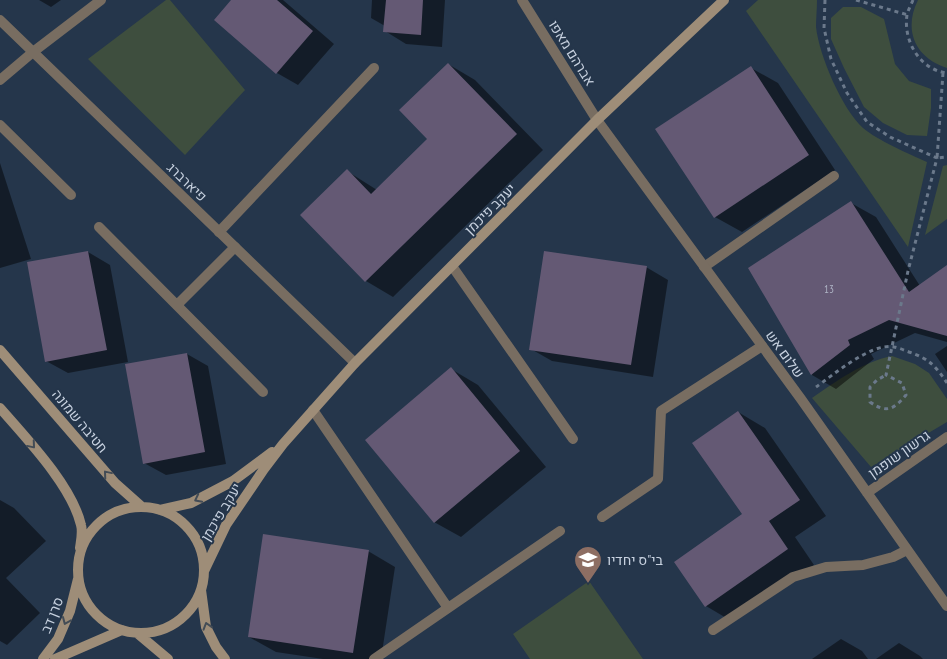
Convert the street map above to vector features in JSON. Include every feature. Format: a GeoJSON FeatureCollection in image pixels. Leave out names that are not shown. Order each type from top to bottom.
{"type":"FeatureCollection","features":[{"type":"Feature","properties":{"kind":"street"},"geometry":{"type":"LineString","coordinates":[[0,80],[101,0]]}},
{"type":"Feature","properties":{"kind":"street","name":"אברהם מאפו"},"geometry":{"type":"LineString","coordinates":[[522,0],[598,120]]}},
{"type":"Feature","properties":{"kind":"street","name":"יעקב פיכמן"},"geometry":{"type":"LineString","coordinates":[[204,571],[226,525],[264,469],[283,444],[355,363],[598,120],[724,0]]}},
{"type":"Feature","properties":{"kind":"street","name":"פיארברג"},"geometry":{"type":"LineString","coordinates":[[0,20],[355,363]]}},
{"type":"Feature","properties":{"kind":"street"},"geometry":{"type":"LineString","coordinates":[[219,232],[374,68]]}},
{"type":"Feature","properties":{"kind":"street","name":"שלום אש"},"geometry":{"type":"LineString","coordinates":[[598,120],[801,399],[947,606]]}},
{"type":"Feature","properties":{"kind":"street"},"geometry":{"type":"LineString","coordinates":[[0,124],[71,196]]}},
{"type":"Feature","properties":{"kind":"street"},"geometry":{"type":"LineString","coordinates":[[704,267],[834,176]]}},
{"type":"Feature","properties":{"kind":"street"},"geometry":{"type":"LineString","coordinates":[[99,227],[263,392]]}},
{"type":"Feature","properties":{"kind":"street"},"geometry":{"type":"LineString","coordinates":[[177,305],[235,247]]}},
{"type":"Feature","properties":{"kind":"street"},"geometry":{"type":"LineString","coordinates":[[452,266],[573,439]]}},
{"type":"Feature","properties":{"kind":"street"},"geometry":{"type":"LineString","coordinates":[[602,517],[658,478],[661,411],[762,346]]}},
{"type":"Feature","properties":{"kind":"street","name":"חטיבה שמונה"},"geometry":{"type":"LineString","coordinates":[[0,350],[115,483],[142,507]]}},
{"type":"Feature","properties":{"kind":"street"},"geometry":{"type":"LineString","coordinates":[[0,408],[45,461],[71,499],[82,526],[79,560],[78,578],[83,595],[92,610],[105,622],[122,630],[137,633],[154,632],[169,626],[183,617],[194,604],[201,589],[204,571],[202,555],[196,540],[187,527],[174,517],[160,510],[142,507],[127,509],[113,514],[101,522],[90,533],[83,545],[79,560]]}},
{"type":"Feature","properties":{"kind":"street"},"geometry":{"type":"LineString","coordinates":[[313,410],[448,608]]}},
{"type":"Feature","properties":{"kind":"street","name":"גרשון שופמן"},"geometry":{"type":"LineString","coordinates":[[867,492],[947,437]]}},
{"type":"Feature","properties":{"kind":"street","name":"יעקב פיכמן"},"geometry":{"type":"LineString","coordinates":[[160,510],[191,503],[233,481],[283,444]]}},
{"type":"Feature","properties":{"kind":"street"},"geometry":{"type":"LineString","coordinates":[[374,659],[560,531]]}},
{"type":"Feature","properties":{"kind":"street"},"geometry":{"type":"LineString","coordinates":[[713,630],[794,577],[826,567],[863,565],[894,557],[907,550]]}},
{"type":"Feature","properties":{"kind":"street","name":"סרן דב"},"geometry":{"type":"LineString","coordinates":[[43,659],[58,639],[70,611],[78,578]]}},
{"type":"Feature","properties":{"kind":"street"},"geometry":{"type":"LineString","coordinates":[[201,589],[206,627],[216,647],[225,659]]}},
{"type":"Feature","properties":{"kind":"street"},"geometry":{"type":"LineString","coordinates":[[55,659],[122,630]]}},
{"type":"Feature","properties":{"kind":"street"},"geometry":{"type":"LineString","coordinates":[[137,633],[168,659]]}},
{"type":"Feature","properties":{"kind":"path"},"geometry":{"type":"LineString","coordinates":[[825,0],[824,28],[831,59],[847,93],[867,122],[890,137],[936,158],[947,157]]}},
{"type":"Feature","properties":{"kind":"path"},"geometry":{"type":"LineString","coordinates":[[856,0],[908,15]]}},
{"type":"Feature","properties":{"kind":"path"},"geometry":{"type":"LineString","coordinates":[[886,375],[902,383],[906,395],[889,410],[878,408],[870,402],[870,388],[877,380],[886,375],[908,271],[936,158],[945,73],[929,67],[910,44],[907,30],[908,15],[913,0]]}},
{"type":"Feature","properties":{"kind":"path"},"geometry":{"type":"LineString","coordinates":[[801,399],[852,361],[875,350],[892,346],[920,356],[936,366],[947,383]]}},
{"type":"Feature","properties":{"kind":"green space"},"geometry":{"type":"Polygon","coordinates":[[[166,0],[170,0],[245,90],[185,155],[88,59],[166,0]]]}},
{"type":"Feature","properties":{"kind":"green space"},"geometry":{"type":"Polygon","coordinates":[[[758,0],[817,0],[816,27],[818,39],[833,81],[847,108],[869,133],[927,162],[908,247],[746,11],[758,0]]]}},
{"type":"Feature","properties":{"kind":"green space"},"geometry":{"type":"Polygon","coordinates":[[[918,0],[947,0],[947,68],[927,57],[915,42],[912,22],[918,0]]]}},
{"type":"Feature","properties":{"kind":"green space"},"geometry":{"type":"Polygon","coordinates":[[[843,7],[861,7],[884,19],[895,64],[909,81],[931,89],[931,108],[927,136],[907,135],[883,123],[864,107],[831,39],[831,18],[843,7]]]}},
{"type":"Feature","properties":{"kind":"green space"},"geometry":{"type":"Polygon","coordinates":[[[947,165],[947,219],[925,235],[943,166],[947,165]]]}},
{"type":"Feature","properties":{"kind":"green space"},"geometry":{"type":"Polygon","coordinates":[[[892,356],[915,364],[929,373],[947,399],[947,422],[871,467],[812,398],[860,367],[892,356]]]}},
{"type":"Feature","properties":{"kind":"green space"},"geometry":{"type":"Polygon","coordinates":[[[589,581],[643,659],[530,659],[513,634],[589,581]]]}},
{"type":"Feature","properties":{"kind":"building"},"geometry":{"type":"Polygon","coordinates":[[[231,0],[277,0],[313,31],[276,74],[214,20],[231,0]]]}},
{"type":"Feature","properties":{"kind":"building"},"geometry":{"type":"Polygon","coordinates":[[[386,0],[423,0],[421,35],[383,32],[386,0]]]}},
{"type":"Feature","properties":{"kind":"building"},"geometry":{"type":"Polygon","coordinates":[[[448,63],[517,134],[365,282],[300,215],[347,169],[371,194],[427,139],[399,110],[448,63]]]}},
{"type":"Feature","properties":{"kind":"building"},"geometry":{"type":"Polygon","coordinates":[[[751,66],[809,155],[714,218],[655,129],[751,66]]]}},
{"type":"Feature","properties":{"kind":"building"},"geometry":{"type":"Polygon","coordinates":[[[851,201],[909,292],[947,265],[947,336],[889,320],[848,340],[850,345],[811,375],[748,268],[851,201]]]}},
{"type":"Feature","properties":{"kind":"building"},"geometry":{"type":"Polygon","coordinates":[[[88,251],[107,350],[45,362],[27,262],[88,251]]]}},
{"type":"Feature","properties":{"kind":"building"},"geometry":{"type":"Polygon","coordinates":[[[544,251],[647,266],[631,365],[529,350],[544,251]]]}},
{"type":"Feature","properties":{"kind":"building"},"geometry":{"type":"Polygon","coordinates":[[[187,353],[205,452],[143,464],[125,364],[187,353]]]}},
{"type":"Feature","properties":{"kind":"building"},"geometry":{"type":"Polygon","coordinates":[[[451,367],[520,451],[434,523],[365,440],[451,367]]]}},
{"type":"Feature","properties":{"kind":"building"},"geometry":{"type":"Polygon","coordinates":[[[738,411],[800,500],[769,521],[788,549],[705,607],[674,562],[742,514],[692,443],[738,411]]]}},
{"type":"Feature","properties":{"kind":"building"},"geometry":{"type":"Polygon","coordinates":[[[263,534],[369,550],[353,653],[248,637],[263,534]]]}},
{"type":"Feature","properties":{"kind":"place","name":"בי\"ס יחדיו"},"geometry":{"type":"Point","coordinates":[588,584]}}]}
